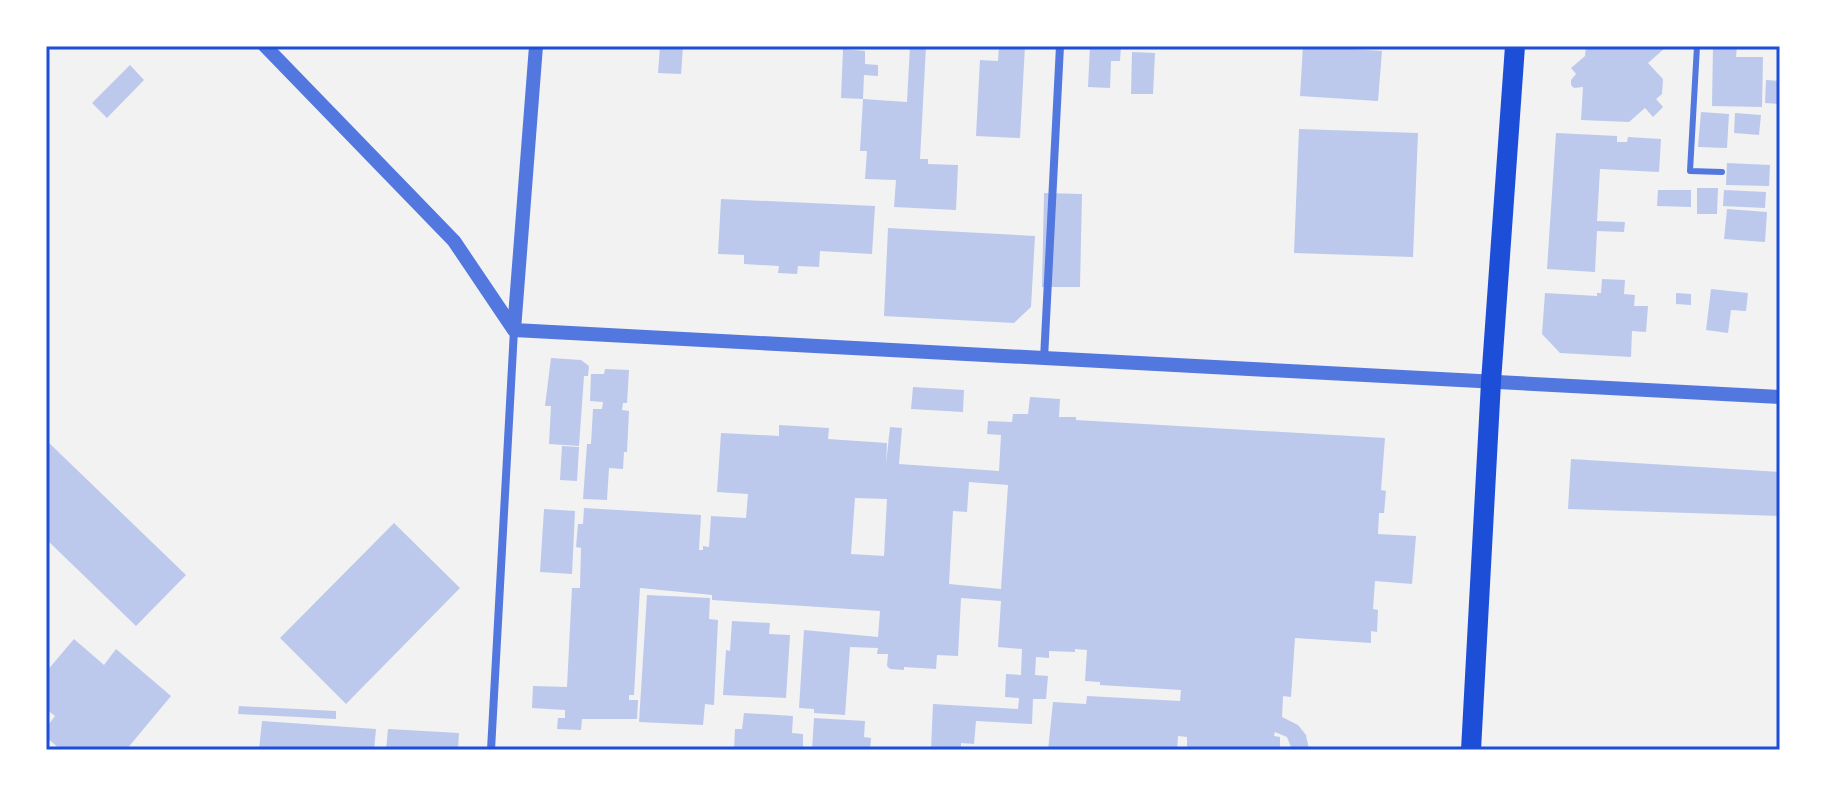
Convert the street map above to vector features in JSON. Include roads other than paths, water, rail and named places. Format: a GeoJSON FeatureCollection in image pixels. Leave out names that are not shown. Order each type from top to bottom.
{"type":"FeatureCollection","features":[{"type":"Feature","properties":{"kind":"main road"},"geometry":{"type":"LineString","coordinates":[[1471,750],[1491,382],[1515,46]]}},
{"type":"Feature","properties":{"kind":"street"},"geometry":{"type":"LineString","coordinates":[[265,46],[454,241],[514,330]]}},
{"type":"Feature","properties":{"kind":"street"},"geometry":{"type":"LineString","coordinates":[[491,750],[514,330],[536,46]]}},
{"type":"Feature","properties":{"kind":"street"},"geometry":{"type":"LineString","coordinates":[[1044,359],[1060,46]]}},
{"type":"Feature","properties":{"kind":"street"},"geometry":{"type":"LineString","coordinates":[[514,330],[1780,397]]}},
{"type":"Feature","properties":{"kind":"lane"},"geometry":{"type":"LineString","coordinates":[[1697,46],[1690,171],[1722,172]]}}]}
